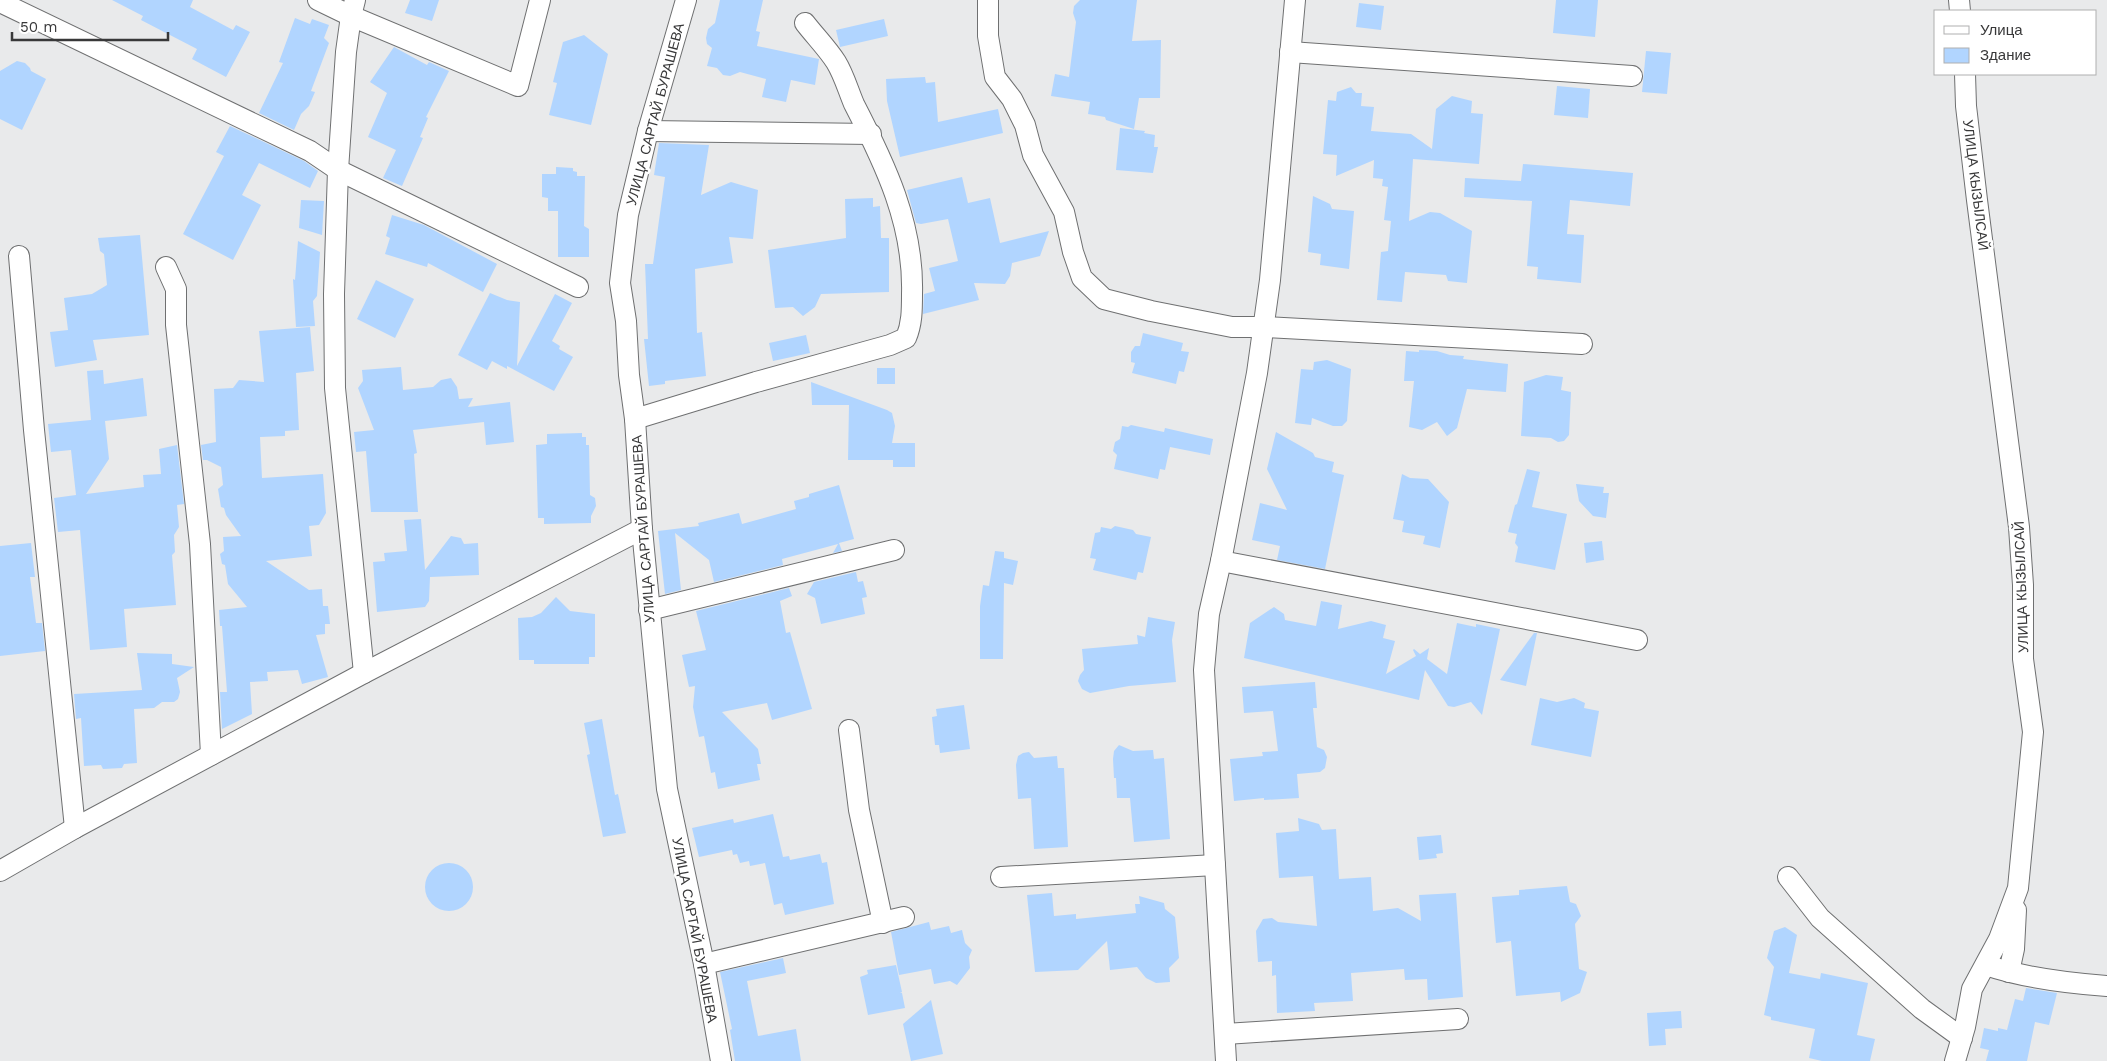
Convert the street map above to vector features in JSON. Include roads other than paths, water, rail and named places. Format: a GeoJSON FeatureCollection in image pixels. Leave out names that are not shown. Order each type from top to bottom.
{"type":"FeatureCollection","features":[{"type":"Feature","properties":{"kind":"street"},"geometry":{"type":"LineString","coordinates":[[318,0],[353,8],[518,86],[540,0]]}},
{"type":"Feature","properties":{"kind":"street","name":"УЛИЦА САРТАЙ БУРАШЕВА"},"geometry":{"type":"LineString","coordinates":[[686,0],[648,131],[628,215],[620,283],[626,321],[628,374],[635,419],[649,610],[667,789],[704,964],[720,1061]]}},
{"type":"Feature","properties":{"kind":"street"},"geometry":{"type":"LineString","coordinates":[[988,0],[988,36],[995,77],[1012,99],[1024,125],[1033,155],[1064,212],[1073,252],[1082,278],[1104,299],[1151,311],[1232,327],[1264,327],[1582,344]]}},
{"type":"Feature","properties":{"kind":"street"},"geometry":{"type":"LineString","coordinates":[[1226,1061],[1204,670],[1209,614],[1221,561],[1264,327],[1270,280],[1294,0]]}},
{"type":"Feature","properties":{"kind":"street"},"geometry":{"type":"LineString","coordinates":[[0,2],[310,151],[338,170],[578,287]]}},
{"type":"Feature","properties":{"kind":"street"},"geometry":{"type":"LineString","coordinates":[[353,8],[346,52],[338,170],[334,294],[335,388],[364,673]]}},
{"type":"Feature","properties":{"kind":"street"},"geometry":{"type":"LineString","coordinates":[[635,419],[756,382],[890,345],[906,338],[911,326],[912,278],[906,228],[896,193],[871,134],[854,103],[836,63],[805,23]]}},
{"type":"Feature","properties":{"kind":"street"},"geometry":{"type":"LineString","coordinates":[[1290,52],[1632,76]]}},
{"type":"Feature","properties":{"kind":"street","name":"УЛИЦА КЫЗЫЛСАЙ"},"geometry":{"type":"LineString","coordinates":[[1955,1061],[1962,1038],[1972,989],[1999,940],[2018,890],[2032,732],[2023,659],[2024,586],[2019,527],[1966,106],[1965,75]]}},
{"type":"Feature","properties":{"kind":"street"},"geometry":{"type":"LineString","coordinates":[[648,131],[871,134]]}},
{"type":"Feature","properties":{"kind":"street"},"geometry":{"type":"LineString","coordinates":[[19,256],[34,430],[75,828]]}},
{"type":"Feature","properties":{"kind":"street"},"geometry":{"type":"LineString","coordinates":[[166,268],[176,289],[176,325],[200,544],[211,755]]}},
{"type":"Feature","properties":{"kind":"street"},"geometry":{"type":"LineString","coordinates":[[0,871],[75,828],[364,673],[642,529]]}},
{"type":"Feature","properties":{"kind":"street"},"geometry":{"type":"LineString","coordinates":[[649,610],[894,550]]}},
{"type":"Feature","properties":{"kind":"street"},"geometry":{"type":"LineString","coordinates":[[1221,561],[1636,640]]}},
{"type":"Feature","properties":{"kind":"street"},"geometry":{"type":"LineString","coordinates":[[849,730],[859,810],[883,923]]}},
{"type":"Feature","properties":{"kind":"street"},"geometry":{"type":"LineString","coordinates":[[1001,877],[1215,865]]}},
{"type":"Feature","properties":{"kind":"street"},"geometry":{"type":"LineString","coordinates":[[1788,877],[1820,918],[1922,1010],[1962,1038]]}},
{"type":"Feature","properties":{"kind":"street"},"geometry":{"type":"LineString","coordinates":[[2009,972],[2014,949],[2018,890]]}},
{"type":"Feature","properties":{"kind":"street"},"geometry":{"type":"LineString","coordinates":[[704,964],[904,917]]}},
{"type":"Feature","properties":{"kind":"street"},"geometry":{"type":"LineString","coordinates":[[1986,965],[2009,972],[2072,983],[2107,986]]}},
{"type":"Feature","properties":{"kind":"street"},"geometry":{"type":"LineString","coordinates":[[1225,1034],[1458,1019]]}}]}
